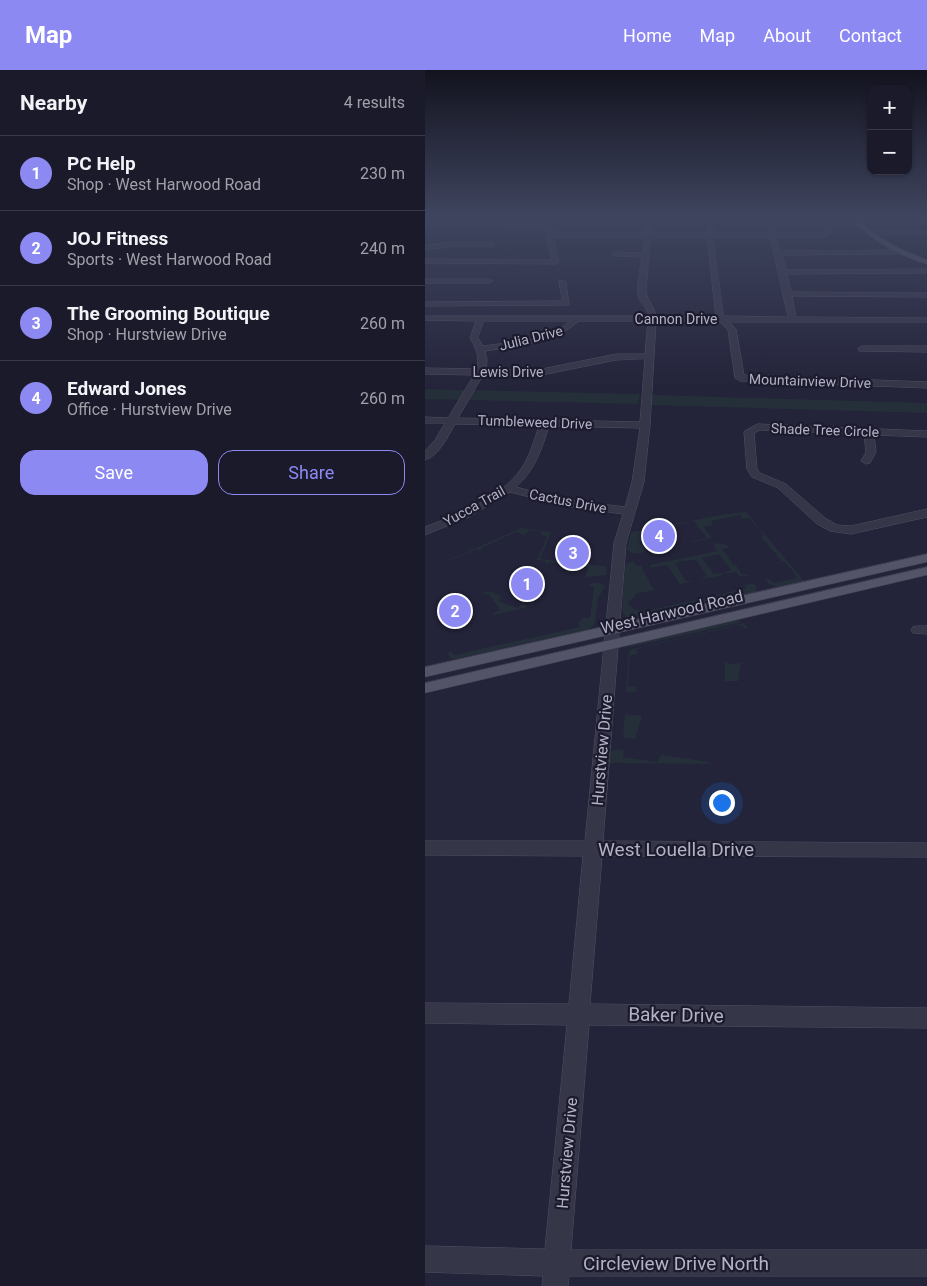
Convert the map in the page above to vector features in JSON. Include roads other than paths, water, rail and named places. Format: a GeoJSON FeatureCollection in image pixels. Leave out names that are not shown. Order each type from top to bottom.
{"type":"FeatureCollection","features":[{"type":"Feature","properties":{"kind":"main road","name":"West Harwood Road"},"geometry":{"type":"LineString","coordinates":[[425,672],[927,558]]}},
{"type":"Feature","properties":{"kind":"main road","name":"West Harwood Road"},"geometry":{"type":"LineString","coordinates":[[425,688],[927,571]]}},
{"type":"Feature","properties":{"kind":"street","name":"Hurstview Drive"},"geometry":{"type":"LineString","coordinates":[[556,1274],[620,544],[638,482],[645,426],[652,319],[651,308],[642,295],[644,275]]}},
{"type":"Feature","properties":{"kind":"street","name":"Mountainview Drive"},"geometry":{"type":"LineString","coordinates":[[716,275],[721,320],[732,329],[741,378],[927,385]]}},
{"type":"Feature","properties":{"kind":"street"},"geometry":{"type":"LineString","coordinates":[[783,275],[793,320]]}},
{"type":"Feature","properties":{"kind":"street"},"geometry":{"type":"LineString","coordinates":[[425,281],[489,282]]}},
{"type":"Feature","properties":{"kind":"street"},"geometry":{"type":"LineString","coordinates":[[425,304],[566,303],[562,282]]}},
{"type":"Feature","properties":{"kind":"street"},"geometry":{"type":"LineString","coordinates":[[786,294],[927,295]]}},
{"type":"Feature","properties":{"kind":"street","name":"Cannon Drive"},"geometry":{"type":"LineString","coordinates":[[425,318],[927,320]]}},
{"type":"Feature","properties":{"kind":"street"},"geometry":{"type":"LineString","coordinates":[[425,457],[439,442],[480,373],[484,359],[482,349],[474,338],[481,318]]}},
{"type":"Feature","properties":{"kind":"street","name":"Julia Drive"},"geometry":{"type":"LineString","coordinates":[[482,349],[556,334],[569,328],[577,319]]}},
{"type":"Feature","properties":{"kind":"street"},"geometry":{"type":"LineString","coordinates":[[862,349],[927,350]]}},
{"type":"Feature","properties":{"kind":"street","name":"Lewis Drive"},"geometry":{"type":"LineString","coordinates":[[425,371],[480,373],[548,372],[616,357],[650,356]]}},
{"type":"Feature","properties":{"kind":"street","name":"Tumbleweed Drive"},"geometry":{"type":"LineString","coordinates":[[425,420],[645,426]]}},
{"type":"Feature","properties":{"kind":"street","name":"Yucca Trail"},"geometry":{"type":"LineString","coordinates":[[425,531],[485,503],[508,488],[523,474],[531,461],[545,423]]}},
{"type":"Feature","properties":{"kind":"street","name":"Shade Tree Circle"},"geometry":{"type":"LineString","coordinates":[[927,434],[785,428],[753,429],[749,434],[752,469],[756,474],[782,486],[821,521],[840,529],[859,528],[927,513]]}},
{"type":"Feature","properties":{"kind":"street"},"geometry":{"type":"LineString","coordinates":[[866,461],[871,452],[869,432]]}},
{"type":"Feature","properties":{"kind":"street","name":"Cactus Drive"},"geometry":{"type":"LineString","coordinates":[[508,488],[560,502],[629,511]]}},
{"type":"Feature","properties":{"kind":"street","name":"West Louella Drive"},"geometry":{"type":"LineString","coordinates":[[425,848],[927,850]]}},
{"type":"Feature","properties":{"kind":"street","name":"Baker Drive"},"geometry":{"type":"LineString","coordinates":[[425,1013],[927,1018]]}},
{"type":"Feature","properties":{"kind":"street","name":"Circleview Drive North"},"geometry":{"type":"LineString","coordinates":[[425,1259],[556,1274],[927,1263]]}},
{"type":"Feature","properties":{"kind":"place","name":"Edward Jones"},"geometry":{"type":"Point","coordinates":[659,536]}},
{"type":"Feature","properties":{"kind":"place","name":"The Grooming Boutique"},"geometry":{"type":"Point","coordinates":[573,553]}},
{"type":"Feature","properties":{"kind":"place","name":"PC Help"},"geometry":{"type":"Point","coordinates":[527,584]}},
{"type":"Feature","properties":{"kind":"place","name":"JOJ Fitness"},"geometry":{"type":"Point","coordinates":[455,611]}}]}
